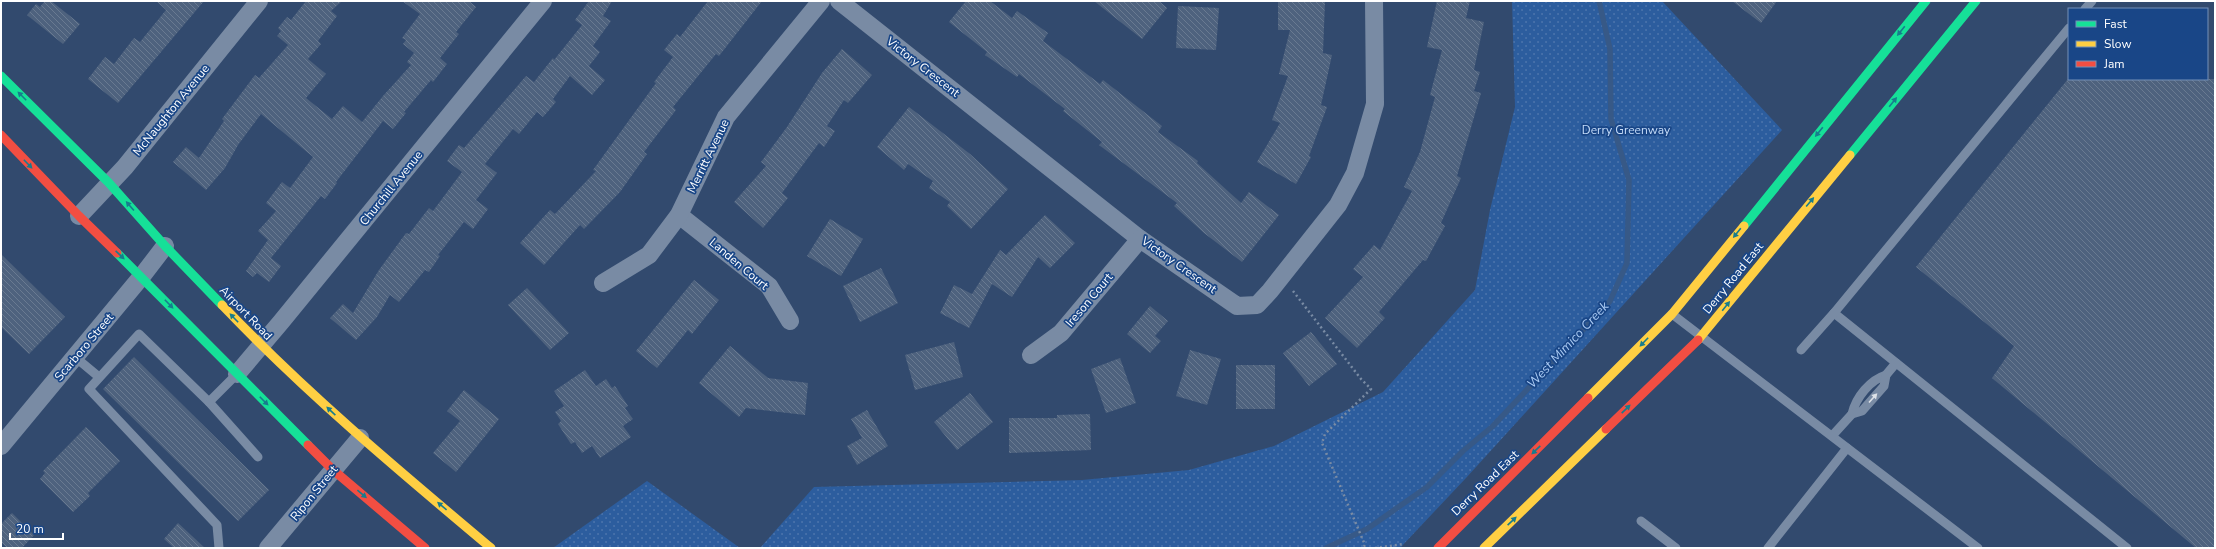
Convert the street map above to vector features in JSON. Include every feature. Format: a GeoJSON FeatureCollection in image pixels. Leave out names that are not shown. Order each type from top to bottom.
{"type":"FeatureCollection","features":[{"type":"Feature","properties":{"kind":"main road","name":"Derry Road East"},"geometry":{"type":"LineString","coordinates":[[1438,548],[1672,314],[1926,1]]}},
{"type":"Feature","properties":{"kind":"main road","name":"Derry Road East"},"geometry":{"type":"LineString","coordinates":[[1484,548],[1701,337],[1976,1]]}},
{"type":"Feature","properties":{"kind":"main road","name":"Airport Road"},"geometry":{"type":"LineString","coordinates":[[1,76],[109,183],[165,246],[262,346],[360,438],[491,548]]}},
{"type":"Feature","properties":{"kind":"main road"},"geometry":{"type":"LineString","coordinates":[[1,136],[79,216],[142,276],[332,470],[425,548]]}},
{"type":"Feature","properties":{"kind":"street","name":"McNaughton Avenue"},"geometry":{"type":"LineString","coordinates":[[79,216],[109,183],[259,1]]}},
{"type":"Feature","properties":{"kind":"street","name":"Churchill Avenue"},"geometry":{"type":"LineString","coordinates":[[237,374],[262,346],[544,1]]}},
{"type":"Feature","properties":{"kind":"street","name":"Merritt Avenue"},"geometry":{"type":"LineString","coordinates":[[603,283],[649,255],[679,215],[726,117],[820,1]]}},
{"type":"Feature","properties":{"kind":"street","name":"Victory Crescent"},"geometry":{"type":"LineString","coordinates":[[839,1],[1140,239],[1237,306],[1257,305],[1282,277],[1338,204],[1355,173],[1375,104],[1374,1]]}},
{"type":"Feature","properties":{"kind":"street","name":"Landen Court"},"geometry":{"type":"LineString","coordinates":[[679,215],[769,286],[790,321]]}},
{"type":"Feature","properties":{"kind":"street","name":"Ireson Court"},"geometry":{"type":"LineString","coordinates":[[1031,355],[1061,333],[1140,239]]}},
{"type":"Feature","properties":{"kind":"street","name":"Scarboro Street"},"geometry":{"type":"LineString","coordinates":[[1,446],[142,276],[165,246]]}},
{"type":"Feature","properties":{"kind":"street","name":"Ripon Street"},"geometry":{"type":"LineString","coordinates":[[268,548],[360,438]]}},
{"type":"Feature","properties":{"kind":"lane"},"geometry":{"type":"LineString","coordinates":[[1801,350],[1834,313],[2068,29]]}},
{"type":"Feature","properties":{"kind":"lane"},"geometry":{"type":"LineString","coordinates":[[1834,313],[2127,548]]}},
{"type":"Feature","properties":{"kind":"lane"},"geometry":{"type":"LineString","coordinates":[[1672,314],[1978,548]]}},
{"type":"Feature","properties":{"kind":"lane"},"geometry":{"type":"LineString","coordinates":[[219,548],[217,525],[90,389],[99,377],[139,334],[209,402],[258,457]]}},
{"type":"Feature","properties":{"kind":"lane"},"geometry":{"type":"LineString","coordinates":[[75,357],[99,377]]}},
{"type":"Feature","properties":{"kind":"lane"},"geometry":{"type":"LineString","coordinates":[[1832,436],[1852,414],[1862,410],[1884,386],[1886,375],[1896,363]]}},
{"type":"Feature","properties":{"kind":"lane"},"geometry":{"type":"LineString","coordinates":[[209,402],[237,374]]}},
{"type":"Feature","properties":{"kind":"lane"},"geometry":{"type":"LineString","coordinates":[[1768,548],[1847,448]]}},
{"type":"Feature","properties":{"kind":"lane"},"geometry":{"type":"LineString","coordinates":[[1641,521],[1676,548]]}},
{"type":"Feature","properties":{"kind":"path"},"geometry":{"type":"LineString","coordinates":[[1282,277],[1361,379],[1371,389],[1325,434],[1322,443],[1357,523],[1364,546]]}},
{"type":"Feature","properties":{"kind":"path"},"geometry":{"type":"LineString","coordinates":[[1375,548],[1404,544]]}},
{"type":"Feature","properties":{"kind":"green space","name":"Derry Greenway"},"geometry":{"type":"Polygon","coordinates":[[[1512,1],[1662,1],[1782,130],[1466,478],[1400,548],[760,548],[814,487],[1082,480],[1189,470],[1274,446],[1383,392],[1475,290],[1490,210],[1515,107],[1512,1]]]}},
{"type":"Feature","properties":{"kind":"green space"},"geometry":{"type":"Polygon","coordinates":[[[647,481],[740,548],[553,548],[647,481]]]}},
{"type":"Feature","properties":{"kind":"building"},"geometry":{"type":"Polygon","coordinates":[[[45,1],[51,1],[80,24],[63,44],[27,15],[36,4],[40,7],[45,1]]]}},
{"type":"Feature","properties":{"kind":"building"},"geometry":{"type":"Polygon","coordinates":[[[156,1],[204,1],[118,103],[88,79],[105,57],[114,64],[134,38],[140,42],[166,10],[156,1]]]}},
{"type":"Feature","properties":{"kind":"building"},"geometry":{"type":"Polygon","coordinates":[[[306,1],[342,1],[331,11],[337,16],[318,41],[321,44],[308,59],[326,74],[306,98],[332,119],[343,106],[362,122],[411,65],[407,62],[414,53],[403,44],[406,40],[402,38],[420,14],[402,1],[469,1],[476,7],[456,32],[459,34],[440,58],[447,64],[433,82],[431,80],[404,112],[406,113],[393,129],[383,121],[336,182],[337,183],[325,199],[321,196],[271,258],[281,266],[269,282],[257,273],[253,277],[246,271],[268,240],[258,231],[276,211],[266,203],[282,182],[290,188],[313,157],[261,114],[238,145],[225,168],[206,190],[173,162],[186,147],[199,158],[224,121],[222,119],[255,75],[259,78],[288,45],[277,36],[281,31],[278,28],[287,17],[291,20],[306,1]]]}},
{"type":"Feature","properties":{"kind":"building"},"geometry":{"type":"Polygon","coordinates":[[[589,1],[612,1],[603,16],[611,21],[593,46],[600,52],[589,66],[605,80],[592,95],[570,76],[553,99],[556,102],[543,117],[537,112],[519,134],[513,129],[485,164],[497,173],[476,200],[488,209],[473,229],[464,222],[438,255],[440,256],[429,272],[425,270],[399,302],[390,295],[377,317],[356,340],[330,318],[343,304],[353,313],[379,270],[406,233],[409,234],[429,208],[433,211],[462,172],[447,161],[459,145],[464,148],[526,76],[534,82],[553,58],[554,60],[582,25],[575,20],[589,1]]]}},
{"type":"Feature","properties":{"kind":"building"},"geometry":{"type":"Polygon","coordinates":[[[708,1],[762,1],[719,56],[716,54],[673,107],[676,110],[644,152],[647,154],[620,192],[584,229],[580,225],[544,265],[520,243],[550,210],[555,214],[596,171],[593,170],[673,57],[664,50],[677,34],[680,37],[708,1]]]}},
{"type":"Feature","properties":{"kind":"building"},"geometry":{"type":"Polygon","coordinates":[[[966,1],[990,1],[1012,18],[1017,11],[1048,33],[1043,41],[1100,84],[1103,80],[1162,126],[1158,132],[1198,161],[1197,163],[1241,203],[1249,192],[1279,215],[1242,262],[1204,233],[1174,206],[1177,203],[1099,145],[1102,142],[1063,111],[1065,109],[1019,74],[1017,77],[985,55],[987,52],[949,22],[966,1]]]}},
{"type":"Feature","properties":{"kind":"building"},"geometry":{"type":"Polygon","coordinates":[[[1094,1],[1159,1],[1167,8],[1142,39],[1094,1]]]}},
{"type":"Feature","properties":{"kind":"building"},"geometry":{"type":"Polygon","coordinates":[[[1278,1],[1325,1],[1323,53],[1332,55],[1321,105],[1327,107],[1309,156],[1311,157],[1296,184],[1257,162],[1280,123],[1272,120],[1288,76],[1279,74],[1290,30],[1278,30],[1278,1]]]}},
{"type":"Feature","properties":{"kind":"building"},"geometry":{"type":"Polygon","coordinates":[[[1437,1],[1470,1],[1466,18],[1484,22],[1474,70],[1480,72],[1474,91],[1481,93],[1457,176],[1461,178],[1441,223],[1445,226],[1426,261],[1423,260],[1379,312],[1385,318],[1357,348],[1325,318],[1363,277],[1353,269],[1374,245],[1380,250],[1412,191],[1404,187],[1420,152],[1435,97],[1430,95],[1442,50],[1427,47],[1437,1]]]}},
{"type":"Feature","properties":{"kind":"building"},"geometry":{"type":"Polygon","coordinates":[[[1732,1],[1777,1],[1761,23],[1732,1]]]}},
{"type":"Feature","properties":{"kind":"building"},"geometry":{"type":"Polygon","coordinates":[[[1178,6],[1219,8],[1216,50],[1176,48],[1178,6]]]}},
{"type":"Feature","properties":{"kind":"building"},"geometry":{"type":"Polygon","coordinates":[[[842,49],[872,75],[848,103],[844,100],[827,126],[835,131],[824,147],[819,143],[782,193],[788,198],[763,228],[734,202],[766,166],[761,162],[787,127],[822,73],[842,49]]]}},
{"type":"Feature","properties":{"kind":"building"},"geometry":{"type":"Polygon","coordinates":[[[2068,79],[2215,79],[2215,548],[2196,548],[1992,378],[2014,346],[1916,267],[2068,79]]]}},
{"type":"Feature","properties":{"kind":"building"},"geometry":{"type":"Polygon","coordinates":[[[909,107],[970,154],[1008,189],[971,229],[947,206],[950,202],[929,188],[933,181],[908,164],[904,170],[877,147],[909,107]]]}},
{"type":"Feature","properties":{"kind":"building"},"geometry":{"type":"Polygon","coordinates":[[[1045,215],[1075,243],[1050,268],[1038,257],[1012,297],[992,284],[969,328],[940,313],[954,285],[972,294],[1000,250],[1006,255],[1045,215]]]}},
{"type":"Feature","properties":{"kind":"building"},"geometry":{"type":"Polygon","coordinates":[[[830,219],[863,239],[841,276],[807,256],[830,219]]]}},
{"type":"Feature","properties":{"kind":"building"},"geometry":{"type":"Polygon","coordinates":[[[1,254],[65,317],[29,354],[1,327],[1,254]]]}},
{"type":"Feature","properties":{"kind":"building"},"geometry":{"type":"Polygon","coordinates":[[[881,268],[898,303],[860,322],[843,286],[881,268]]]}},
{"type":"Feature","properties":{"kind":"building"},"geometry":{"type":"Polygon","coordinates":[[[694,280],[719,300],[692,334],[688,330],[657,368],[636,351],[694,280]]]}},
{"type":"Feature","properties":{"kind":"building"},"geometry":{"type":"Polygon","coordinates":[[[527,288],[569,333],[550,350],[508,305],[527,288]]]}},
{"type":"Feature","properties":{"kind":"building"},"geometry":{"type":"Polygon","coordinates":[[[1150,306],[1168,321],[1155,336],[1161,341],[1150,353],[1127,334],[1150,306]]]}},
{"type":"Feature","properties":{"kind":"building"},"geometry":{"type":"Polygon","coordinates":[[[1311,332],[1337,364],[1309,386],[1283,353],[1311,332]]]}},
{"type":"Feature","properties":{"kind":"building"},"geometry":{"type":"Polygon","coordinates":[[[954,342],[963,377],[915,390],[905,355],[954,342]]]}},
{"type":"Feature","properties":{"kind":"building"},"geometry":{"type":"Polygon","coordinates":[[[730,346],[768,378],[808,383],[805,415],[746,408],[739,417],[699,383],[730,346]]]}},
{"type":"Feature","properties":{"kind":"building"},"geometry":{"type":"Polygon","coordinates":[[[1190,350],[1221,359],[1207,405],[1176,396],[1190,350]]]}},
{"type":"Feature","properties":{"kind":"building"},"geometry":{"type":"Polygon","coordinates":[[[134,357],[269,490],[238,521],[103,389],[134,357]]]}},
{"type":"Feature","properties":{"kind":"building"},"geometry":{"type":"Polygon","coordinates":[[[1120,358],[1136,403],[1106,413],[1091,369],[1120,358]]]}},
{"type":"Feature","properties":{"kind":"building"},"geometry":{"type":"Polygon","coordinates":[[[1236,365],[1275,365],[1275,409],[1236,409],[1236,365]]]}},
{"type":"Feature","properties":{"kind":"building"},"geometry":{"type":"Polygon","coordinates":[[[585,370],[596,386],[606,379],[612,388],[615,386],[628,406],[625,408],[633,419],[623,426],[631,437],[600,458],[592,446],[582,453],[575,442],[571,444],[558,424],[561,421],[555,412],[564,406],[554,391],[585,370]]]}},
{"type":"Feature","properties":{"kind":"building"},"geometry":{"type":"Polygon","coordinates":[[[464,390],[499,419],[456,472],[433,453],[460,421],[447,411],[464,390]]]}},
{"type":"Feature","properties":{"kind":"building"},"geometry":{"type":"Polygon","coordinates":[[[970,393],[993,422],[957,450],[934,422],[970,393]]]}},
{"type":"Feature","properties":{"kind":"building"},"geometry":{"type":"Polygon","coordinates":[[[867,410],[888,446],[857,465],[847,446],[862,438],[851,419],[867,410]]]}},
{"type":"Feature","properties":{"kind":"building"},"geometry":{"type":"Polygon","coordinates":[[[1090,414],[1091,450],[1009,453],[1009,418],[1057,418],[1057,415],[1090,414]]]}},
{"type":"Feature","properties":{"kind":"building"},"geometry":{"type":"Polygon","coordinates":[[[86,427],[120,461],[88,493],[90,496],[73,512],[40,479],[45,473],[43,471],[86,427]]]}},
{"type":"Feature","properties":{"kind":"building"},"geometry":{"type":"Polygon","coordinates":[[[12,513],[34,535],[22,548],[7,548],[1,542],[1,524],[12,513]]]}},
{"type":"Feature","properties":{"kind":"building"},"geometry":{"type":"Polygon","coordinates":[[[178,523],[205,548],[174,548],[164,539],[178,523]]]}},
{"type":"Feature","properties":{"kind":"waterway","name":"West Mimico Creek"},"geometry":{"type":"LineString","coordinates":[[1326,548],[1367,529],[1427,487],[1463,451],[1493,426],[1610,301],[1627,263],[1629,180],[1611,119],[1610,49],[1599,1]]}},
{"type":"Feature","properties":{"kind":"traffic: fast"},"geometry":{"type":"LineString","coordinates":[[1744,226],[1926,1]]}},
{"type":"Feature","properties":{"kind":"traffic: fast"},"geometry":{"type":"LineString","coordinates":[[1850,155],[1976,1]]}},
{"type":"Feature","properties":{"kind":"traffic: fast"},"geometry":{"type":"LineString","coordinates":[[1,76],[109,183],[165,246],[222,305]]}},
{"type":"Feature","properties":{"kind":"traffic: fast"},"geometry":{"type":"LineString","coordinates":[[117,253],[308,445]]}},
{"type":"Feature","properties":{"kind":"traffic: slow"},"geometry":{"type":"LineString","coordinates":[[1698,340],[1850,155]]}},
{"type":"Feature","properties":{"kind":"traffic: slow"},"geometry":{"type":"LineString","coordinates":[[1588,398],[1672,314],[1744,226]]}},
{"type":"Feature","properties":{"kind":"traffic: slow"},"geometry":{"type":"LineString","coordinates":[[222,305],[286,369],[353,430],[491,548]]}},
{"type":"Feature","properties":{"kind":"traffic: slow"},"geometry":{"type":"LineString","coordinates":[[1484,548],[1606,429]]}},
{"type":"Feature","properties":{"kind":"traffic: jam"},"geometry":{"type":"LineString","coordinates":[[1,135],[117,253]]}},
{"type":"Feature","properties":{"kind":"traffic: jam"},"geometry":{"type":"LineString","coordinates":[[1606,429],[1698,340]]}},
{"type":"Feature","properties":{"kind":"traffic: jam"},"geometry":{"type":"LineString","coordinates":[[1438,548],[1588,398]]}},
{"type":"Feature","properties":{"kind":"traffic: jam"},"geometry":{"type":"LineString","coordinates":[[308,445],[332,469],[425,548]]}}]}
